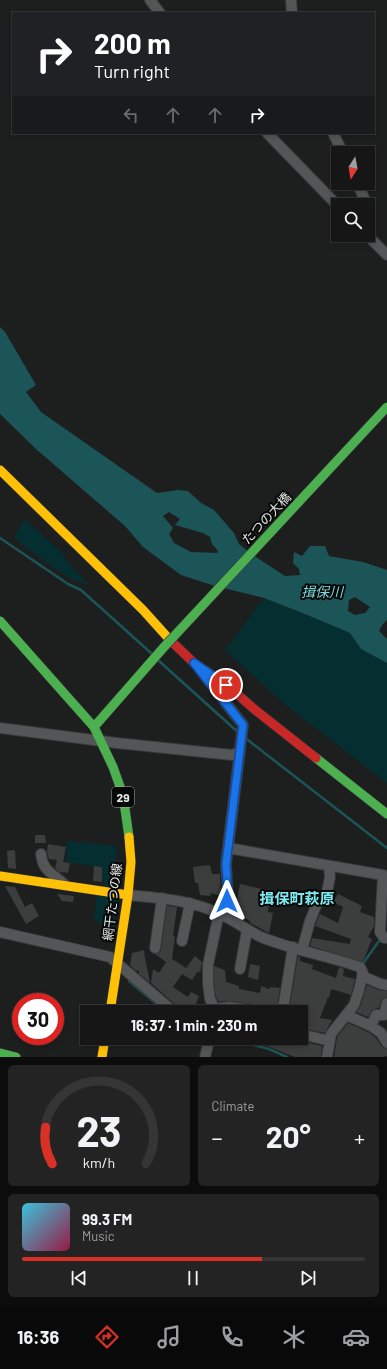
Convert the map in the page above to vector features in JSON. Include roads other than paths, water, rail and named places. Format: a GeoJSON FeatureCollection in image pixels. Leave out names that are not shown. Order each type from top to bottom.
{"type":"FeatureCollection","features":[{"type":"Feature","properties":{"kind":"street"},"geometry":{"type":"LineString","coordinates":[[150,0],[159,12]]}},
{"type":"Feature","properties":{"kind":"street"},"geometry":{"type":"LineString","coordinates":[[291,0],[292,12]]}},
{"type":"Feature","properties":{"kind":"street"},"geometry":{"type":"LineString","coordinates":[[268,134],[331,199]]}},
{"type":"Feature","properties":{"kind":"street"},"geometry":{"type":"LineString","coordinates":[[334,134],[340,146]]}},
{"type":"Feature","properties":{"kind":"street"},"geometry":{"type":"LineString","coordinates":[[374,242],[387,254]]}},
{"type":"Feature","properties":{"kind":"street","name":"たつの大橋"},"geometry":{"type":"LineString","coordinates":[[94,727],[164,647],[387,407]]}},
{"type":"Feature","properties":{"kind":"street"},"geometry":{"type":"LineString","coordinates":[[0,470],[143,610],[168,638],[194,663],[243,725],[226,864],[228,895],[226,906],[220,914],[208,965],[209,994],[213,1005]]}},
{"type":"Feature","properties":{"kind":"street","name":"網干たつの線"},"geometry":{"type":"LineString","coordinates":[[0,621],[94,727],[113,767],[123,794],[129,831],[131,862],[128,895],[111,1005]]}},
{"type":"Feature","properties":{"kind":"street"},"geometry":{"type":"LineString","coordinates":[[194,663],[226,685],[254,709],[387,814]]}},
{"type":"Feature","properties":{"kind":"street"},"geometry":{"type":"LineString","coordinates":[[0,728],[232,756],[239,752]]}},
{"type":"Feature","properties":{"kind":"street"},"geometry":{"type":"LineString","coordinates":[[228,848],[383,875],[380,932],[384,938],[387,938]]}},
{"type":"Feature","properties":{"kind":"street"},"geometry":{"type":"LineString","coordinates":[[41,854],[42,863],[50,873],[66,886]]}},
{"type":"Feature","properties":{"kind":"street"},"geometry":{"type":"LineString","coordinates":[[283,1005],[298,949],[316,906],[327,892],[330,878],[329,866]]}},
{"type":"Feature","properties":{"kind":"street"},"geometry":{"type":"LineString","coordinates":[[0,876],[190,903],[220,914],[261,936],[298,949],[360,967],[363,973],[354,1005],[331,1034],[327,1057]]}},
{"type":"Feature","properties":{"kind":"street"},"geometry":{"type":"LineString","coordinates":[[154,948],[162,898]]}},
{"type":"Feature","properties":{"kind":"street"},"geometry":{"type":"LineString","coordinates":[[182,942],[190,903]]}},
{"type":"Feature","properties":{"kind":"street"},"geometry":{"type":"LineString","coordinates":[[240,969],[248,930]]}},
{"type":"Feature","properties":{"kind":"street"},"geometry":{"type":"LineString","coordinates":[[0,932],[110,958],[166,1005]]}},
{"type":"Feature","properties":{"kind":"street"},"geometry":{"type":"LineString","coordinates":[[362,976],[387,985]]}},
{"type":"Feature","properties":{"kind":"street"},"geometry":{"type":"LineString","coordinates":[[371,1026],[376,1014],[384,1015],[387,1002]]}},
{"type":"Feature","properties":{"kind":"street"},"geometry":{"type":"LineString","coordinates":[[346,1015],[371,1026],[381,1033],[387,1043]]}},
{"type":"Feature","properties":{"kind":"street"},"geometry":{"type":"LineString","coordinates":[[308,1036],[330,1041]]}},
{"type":"Feature","properties":{"kind":"street"},"geometry":{"type":"LineString","coordinates":[[102,1057],[104,1045]]}},
{"type":"Feature","properties":{"kind":"street"},"geometry":{"type":"LineString","coordinates":[[205,1057],[206,1045]]}},
{"type":"Feature","properties":{"kind":"street"},"geometry":{"type":"LineString","coordinates":[[0,1053],[16,1057]]}},
{"type":"Feature","properties":{"kind":"water","name":"揖保川"},"geometry":{"type":"Polygon","coordinates":[[[0,327],[5,332],[36,385],[26,392],[41,412],[157,493],[178,490],[188,491],[201,503],[214,510],[234,533],[239,544],[285,576],[300,575],[299,569],[293,563],[294,552],[302,556],[310,546],[325,546],[329,556],[363,562],[387,570],[387,620],[379,631],[387,639],[387,663],[361,649],[350,633],[264,598],[215,586],[181,575],[143,547],[125,526],[36,449],[0,414],[0,327]],[[169,512],[163,516],[173,528],[169,534],[174,543],[191,552],[217,553],[218,551],[212,544],[210,537],[203,533],[175,525],[180,519],[169,512]],[[355,597],[349,600],[348,611],[355,615],[365,613],[370,607],[355,597]]]}},
{"type":"Feature","properties":{"kind":"waterway"},"geometry":{"type":"LineString","coordinates":[[0,538],[68,584],[81,590],[151,653]]}},
{"type":"Feature","properties":{"kind":"waterway"},"geometry":{"type":"LineString","coordinates":[[159,661],[240,734]]}},
{"type":"Feature","properties":{"kind":"waterway"},"geometry":{"type":"LineString","coordinates":[[244,737],[387,848]]}},
{"type":"Feature","properties":{"kind":"waterway"},"geometry":{"type":"LineString","coordinates":[[362,965],[379,941],[383,941]]}},
{"type":"Feature","properties":{"kind":"waterway"},"geometry":{"type":"LineString","coordinates":[[129,981],[158,1005]]}},
{"type":"Feature","properties":{"kind":"waterway"},"geometry":{"type":"LineString","coordinates":[[253,1045],[269,1049],[287,1057]]}},
{"type":"Feature","properties":{"kind":"district","name":"揖保町萩原"},"geometry":{"type":"Point","coordinates":[297,898]}}]}
